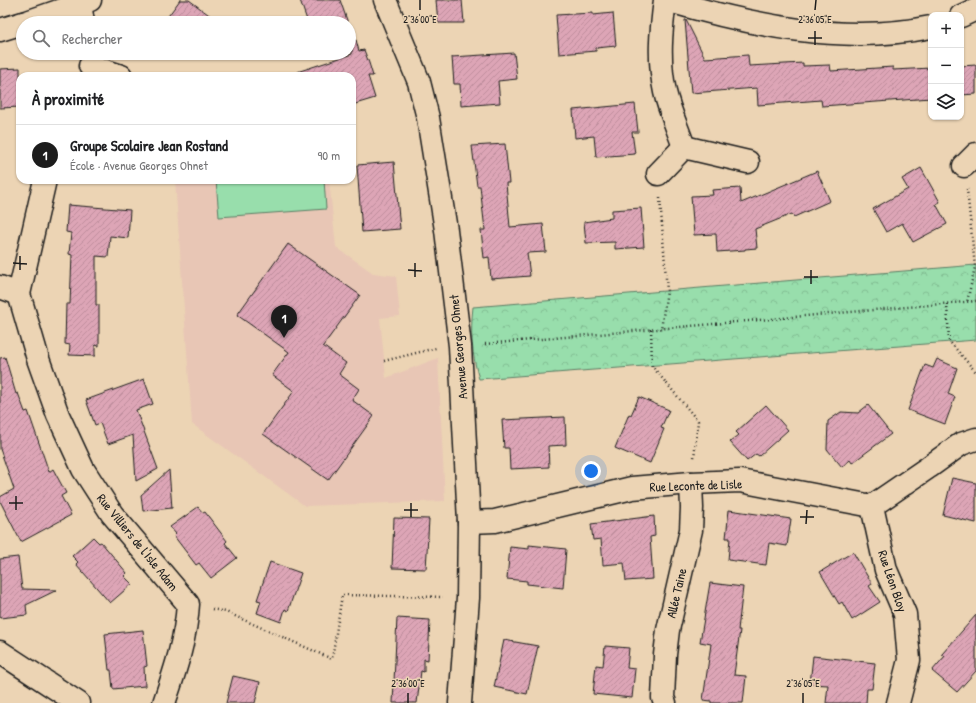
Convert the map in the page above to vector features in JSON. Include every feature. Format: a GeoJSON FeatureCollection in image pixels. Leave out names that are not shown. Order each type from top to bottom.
{"type":"FeatureCollection","features":[{"type":"Feature","properties":{"kind":"street","name":"Avenue Georges Ohnet"},"geometry":{"type":"LineString","coordinates":[[385,0],[419,82],[428,118],[446,230],[460,346],[469,522],[468,598],[460,703]]}},
{"type":"Feature","properties":{"kind":"street"},"geometry":{"type":"LineString","coordinates":[[684,147],[665,92],[662,74],[660,44],[665,0],[707,12],[783,27],[824,32],[869,34],[908,32],[928,28]]}},
{"type":"Feature","properties":{"kind":"street"},"geometry":{"type":"LineString","coordinates":[[54,16],[85,9]]}},
{"type":"Feature","properties":{"kind":"street"},"geometry":{"type":"LineString","coordinates":[[964,15],[976,9]]}},
{"type":"Feature","properties":{"kind":"street"},"geometry":{"type":"LineString","coordinates":[[0,30],[16,25]]}},
{"type":"Feature","properties":{"kind":"street"},"geometry":{"type":"LineString","coordinates":[[88,65],[109,72]]}},
{"type":"Feature","properties":{"kind":"street"},"geometry":{"type":"LineString","coordinates":[[684,147],[748,162]]}},
{"type":"Feature","properties":{"kind":"street"},"geometry":{"type":"LineString","coordinates":[[658,174],[684,147]]}},
{"type":"Feature","properties":{"kind":"street","name":"Rue Villiers de l'Isle Adam"},"geometry":{"type":"LineString","coordinates":[[44,184],[10,291],[38,359],[58,415],[83,469],[112,514],[188,604],[187,620],[174,672],[164,703]]}},
{"type":"Feature","properties":{"kind":"street"},"geometry":{"type":"LineString","coordinates":[[872,506],[961,444],[976,439]]}},
{"type":"Feature","properties":{"kind":"street","name":"Rue Leconte de Lisle"},"geometry":{"type":"LineString","coordinates":[[469,522],[495,521],[632,488],[740,481],[872,506]]}},
{"type":"Feature","properties":{"kind":"street","name":"Allée Taine"},"geometry":{"type":"LineString","coordinates":[[665,703],[663,698],[665,655],[668,630],[691,530],[691,483]]}},
{"type":"Feature","properties":{"kind":"street","name":"Rue Léon Bloy"},"geometry":{"type":"LineString","coordinates":[[872,506],[886,570],[905,614],[909,660],[898,703]]}},
{"type":"Feature","properties":{"kind":"street"},"geometry":{"type":"LineString","coordinates":[[1,656],[78,703]]}},
{"type":"Feature","properties":{"kind":"path"},"geometry":{"type":"LineString","coordinates":[[967,302],[975,267],[970,160]]}},
{"type":"Feature","properties":{"kind":"path"},"geometry":{"type":"LineString","coordinates":[[658,174],[667,291],[661,329]]}},
{"type":"Feature","properties":{"kind":"path"},"geometry":{"type":"LineString","coordinates":[[384,361],[439,348],[976,301]]}},
{"type":"Feature","properties":{"kind":"path"},"geometry":{"type":"LineString","coordinates":[[947,304],[950,341],[976,372]]}},
{"type":"Feature","properties":{"kind":"path"},"geometry":{"type":"LineString","coordinates":[[652,329],[652,366],[698,421],[691,483]]}},
{"type":"Feature","properties":{"kind":"path"},"geometry":{"type":"LineString","coordinates":[[188,604],[226,612],[332,659],[342,595],[468,598]]}},
{"type":"Feature","properties":{"kind":"shaded area"},"geometry":{"type":"Polygon","coordinates":[[[175,184],[329,184],[336,247],[373,273],[396,276],[400,316],[380,318],[386,378],[438,358],[445,501],[305,506],[192,424],[175,184]]]}},
{"type":"Feature","properties":{"kind":"green space"},"geometry":{"type":"Polygon","coordinates":[[[216,184],[324,184],[326,209],[219,217],[216,184]]]}},
{"type":"Feature","properties":{"kind":"green space"},"geometry":{"type":"Polygon","coordinates":[[[976,265],[976,340],[479,379],[473,352],[473,307],[976,265]]]}},
{"type":"Feature","properties":{"kind":"building"},"geometry":{"type":"Polygon","coordinates":[[[180,0],[189,0],[211,16],[168,16],[180,0]]]}},
{"type":"Feature","properties":{"kind":"building"},"geometry":{"type":"Polygon","coordinates":[[[300,0],[340,0],[346,16],[306,16],[300,0]]]}},
{"type":"Feature","properties":{"kind":"building"},"geometry":{"type":"Polygon","coordinates":[[[436,0],[462,0],[464,23],[438,23],[436,0]]]}},
{"type":"Feature","properties":{"kind":"building"},"geometry":{"type":"Polygon","coordinates":[[[593,13],[593,15],[613,13],[616,46],[596,48],[596,51],[559,54],[556,15],[593,13]]]}},
{"type":"Feature","properties":{"kind":"building"},"geometry":{"type":"Polygon","coordinates":[[[685,20],[705,58],[748,55],[749,66],[803,63],[803,66],[830,65],[831,71],[893,67],[893,70],[928,68],[928,98],[822,106],[821,100],[758,105],[757,88],[691,93],[685,20]]]}},
{"type":"Feature","properties":{"kind":"building"},"geometry":{"type":"Polygon","coordinates":[[[356,40],[359,51],[364,50],[369,63],[373,76],[368,76],[375,98],[356,104],[356,72],[297,72],[334,60],[356,60],[356,40]]]}},
{"type":"Feature","properties":{"kind":"building"},"geometry":{"type":"Polygon","coordinates":[[[514,53],[517,79],[498,81],[500,103],[461,106],[460,84],[454,84],[452,57],[514,53]]]}},
{"type":"Feature","properties":{"kind":"building"},"geometry":{"type":"Polygon","coordinates":[[[976,65],[976,94],[964,95],[964,66],[976,65]]]}},
{"type":"Feature","properties":{"kind":"building"},"geometry":{"type":"Polygon","coordinates":[[[20,68],[20,72],[16,72],[16,107],[0,108],[0,69],[20,68]]]}},
{"type":"Feature","properties":{"kind":"building"},"geometry":{"type":"Polygon","coordinates":[[[635,104],[638,132],[632,132],[635,154],[596,157],[594,136],[575,138],[573,110],[635,104]]]}},
{"type":"Feature","properties":{"kind":"building"},"geometry":{"type":"Polygon","coordinates":[[[505,144],[509,183],[506,183],[510,227],[543,224],[546,252],[527,253],[530,276],[491,279],[489,257],[484,258],[481,230],[485,230],[480,186],[477,186],[472,146],[505,144]]]}},
{"type":"Feature","properties":{"kind":"building"},"geometry":{"type":"Polygon","coordinates":[[[394,162],[400,229],[362,232],[357,165],[394,162]]]}},
{"type":"Feature","properties":{"kind":"building"},"geometry":{"type":"Polygon","coordinates":[[[921,168],[940,202],[936,204],[947,224],[913,242],[902,223],[886,232],[873,209],[908,189],[902,179],[921,168]]]}},
{"type":"Feature","properties":{"kind":"building"},"geometry":{"type":"Polygon","coordinates":[[[817,171],[830,201],[794,217],[792,214],[755,229],[757,248],[717,252],[716,234],[694,235],[691,196],[713,195],[712,190],[740,188],[741,203],[817,171]]]}},
{"type":"Feature","properties":{"kind":"building"},"geometry":{"type":"Polygon","coordinates":[[[68,205],[130,210],[128,238],[110,236],[108,257],[96,256],[96,305],[99,305],[99,346],[95,345],[95,356],[69,355],[70,345],[65,344],[66,304],[70,304],[72,255],[69,254],[71,233],[66,232],[68,205]]]}},
{"type":"Feature","properties":{"kind":"building"},"geometry":{"type":"Polygon","coordinates":[[[641,208],[644,247],[615,249],[615,242],[586,243],[584,222],[612,218],[612,210],[641,208]]]}},
{"type":"Feature","properties":{"kind":"building"},"geometry":{"type":"Polygon","coordinates":[[[288,244],[360,295],[323,346],[346,363],[339,374],[359,389],[352,400],[374,416],[328,480],[263,434],[294,391],[272,375],[289,352],[237,315],[288,244]]]}},
{"type":"Feature","properties":{"kind":"building"},"geometry":{"type":"Polygon","coordinates":[[[5,357],[16,394],[18,393],[25,412],[28,411],[49,472],[53,469],[66,493],[61,496],[71,515],[21,542],[0,501],[0,497],[14,489],[0,449],[0,358],[5,357]]]}},
{"type":"Feature","properties":{"kind":"building"},"geometry":{"type":"Polygon","coordinates":[[[937,359],[957,368],[948,394],[955,397],[945,424],[908,410],[925,365],[933,368],[937,359]]]}},
{"type":"Feature","properties":{"kind":"building"},"geometry":{"type":"Polygon","coordinates":[[[144,379],[153,404],[136,410],[158,469],[136,481],[133,435],[108,444],[100,423],[95,425],[86,400],[144,379]]]}},
{"type":"Feature","properties":{"kind":"building"},"geometry":{"type":"Polygon","coordinates":[[[639,397],[669,410],[661,428],[664,429],[650,463],[615,448],[629,414],[631,415],[639,397]]]}},
{"type":"Feature","properties":{"kind":"building"},"geometry":{"type":"Polygon","coordinates":[[[766,405],[788,430],[759,456],[756,454],[747,461],[730,442],[739,435],[736,432],[766,405]]]}},
{"type":"Feature","properties":{"kind":"building"},"geometry":{"type":"Polygon","coordinates":[[[868,405],[891,434],[852,463],[850,460],[842,467],[827,449],[828,421],[841,412],[858,413],[868,405]]]}},
{"type":"Feature","properties":{"kind":"building"},"geometry":{"type":"Polygon","coordinates":[[[565,417],[566,445],[548,446],[549,467],[510,469],[509,448],[504,448],[502,420],[565,417]]]}},
{"type":"Feature","properties":{"kind":"building"},"geometry":{"type":"Polygon","coordinates":[[[169,470],[172,508],[143,511],[141,495],[169,470]]]}},
{"type":"Feature","properties":{"kind":"building"},"geometry":{"type":"Polygon","coordinates":[[[952,478],[976,483],[976,523],[943,515],[952,478]]]}},
{"type":"Feature","properties":{"kind":"building"},"geometry":{"type":"Polygon","coordinates":[[[198,507],[203,513],[205,512],[227,541],[225,543],[237,558],[211,578],[199,563],[196,565],[174,536],[176,534],[170,527],[198,507]]]}},
{"type":"Feature","properties":{"kind":"building"},"geometry":{"type":"Polygon","coordinates":[[[729,510],[791,519],[787,546],[769,543],[766,565],[728,560],[730,538],[726,538],[729,510]]]}},
{"type":"Feature","properties":{"kind":"building"},"geometry":{"type":"Polygon","coordinates":[[[654,516],[655,536],[650,537],[653,579],[626,581],[624,563],[603,565],[601,539],[593,540],[591,524],[654,516]]]}},
{"type":"Feature","properties":{"kind":"building"},"geometry":{"type":"Polygon","coordinates":[[[394,518],[429,519],[426,569],[392,568],[394,518]]]}},
{"type":"Feature","properties":{"kind":"building"},"geometry":{"type":"Polygon","coordinates":[[[93,537],[99,543],[101,542],[127,573],[124,576],[132,584],[110,603],[76,564],[78,562],[72,556],[93,537]]]}},
{"type":"Feature","properties":{"kind":"building"},"geometry":{"type":"Polygon","coordinates":[[[529,545],[566,549],[563,588],[527,584],[527,581],[507,579],[510,547],[529,549],[529,545]]]}},
{"type":"Feature","properties":{"kind":"building"},"geometry":{"type":"Polygon","coordinates":[[[853,552],[872,584],[869,586],[880,602],[852,620],[842,602],[839,604],[820,572],[853,552]]]}},
{"type":"Feature","properties":{"kind":"building"},"geometry":{"type":"Polygon","coordinates":[[[18,557],[22,589],[57,590],[26,605],[27,615],[0,618],[0,559],[18,557]]]}},
{"type":"Feature","properties":{"kind":"building"},"geometry":{"type":"Polygon","coordinates":[[[270,562],[301,573],[288,611],[285,609],[281,622],[257,613],[261,601],[257,600],[270,562]]]}},
{"type":"Feature","properties":{"kind":"building"},"geometry":{"type":"Polygon","coordinates":[[[710,583],[743,587],[738,630],[740,630],[734,675],[746,676],[743,703],[711,703],[711,701],[703,700],[711,644],[700,642],[710,583]]]}},
{"type":"Feature","properties":{"kind":"building"},"geometry":{"type":"Polygon","coordinates":[[[976,615],[976,671],[957,692],[932,671],[945,656],[942,654],[976,615]]]}},
{"type":"Feature","properties":{"kind":"building"},"geometry":{"type":"Polygon","coordinates":[[[397,618],[430,620],[428,660],[424,659],[424,672],[421,671],[417,703],[393,703],[397,618]]]}},
{"type":"Feature","properties":{"kind":"building"},"geometry":{"type":"Polygon","coordinates":[[[143,630],[147,666],[144,667],[145,686],[113,689],[111,670],[109,670],[105,634],[143,630]]]}},
{"type":"Feature","properties":{"kind":"building"},"geometry":{"type":"Polygon","coordinates":[[[504,640],[538,646],[527,694],[494,687],[504,640]]]}},
{"type":"Feature","properties":{"kind":"building"},"geometry":{"type":"Polygon","coordinates":[[[605,646],[629,648],[627,668],[635,669],[632,698],[593,694],[596,665],[603,666],[605,646]]]}},
{"type":"Feature","properties":{"kind":"building"},"geometry":{"type":"Polygon","coordinates":[[[813,656],[875,663],[872,689],[867,689],[866,703],[826,703],[828,685],[810,684],[813,656]]]}},
{"type":"Feature","properties":{"kind":"building"},"geometry":{"type":"Polygon","coordinates":[[[233,676],[260,682],[255,703],[226,703],[233,676]]]}},
{"type":"Feature","properties":{"kind":"place","name":"Groupe Scolaire Jean Rostand"},"geometry":{"type":"Point","coordinates":[284,338]}}]}
